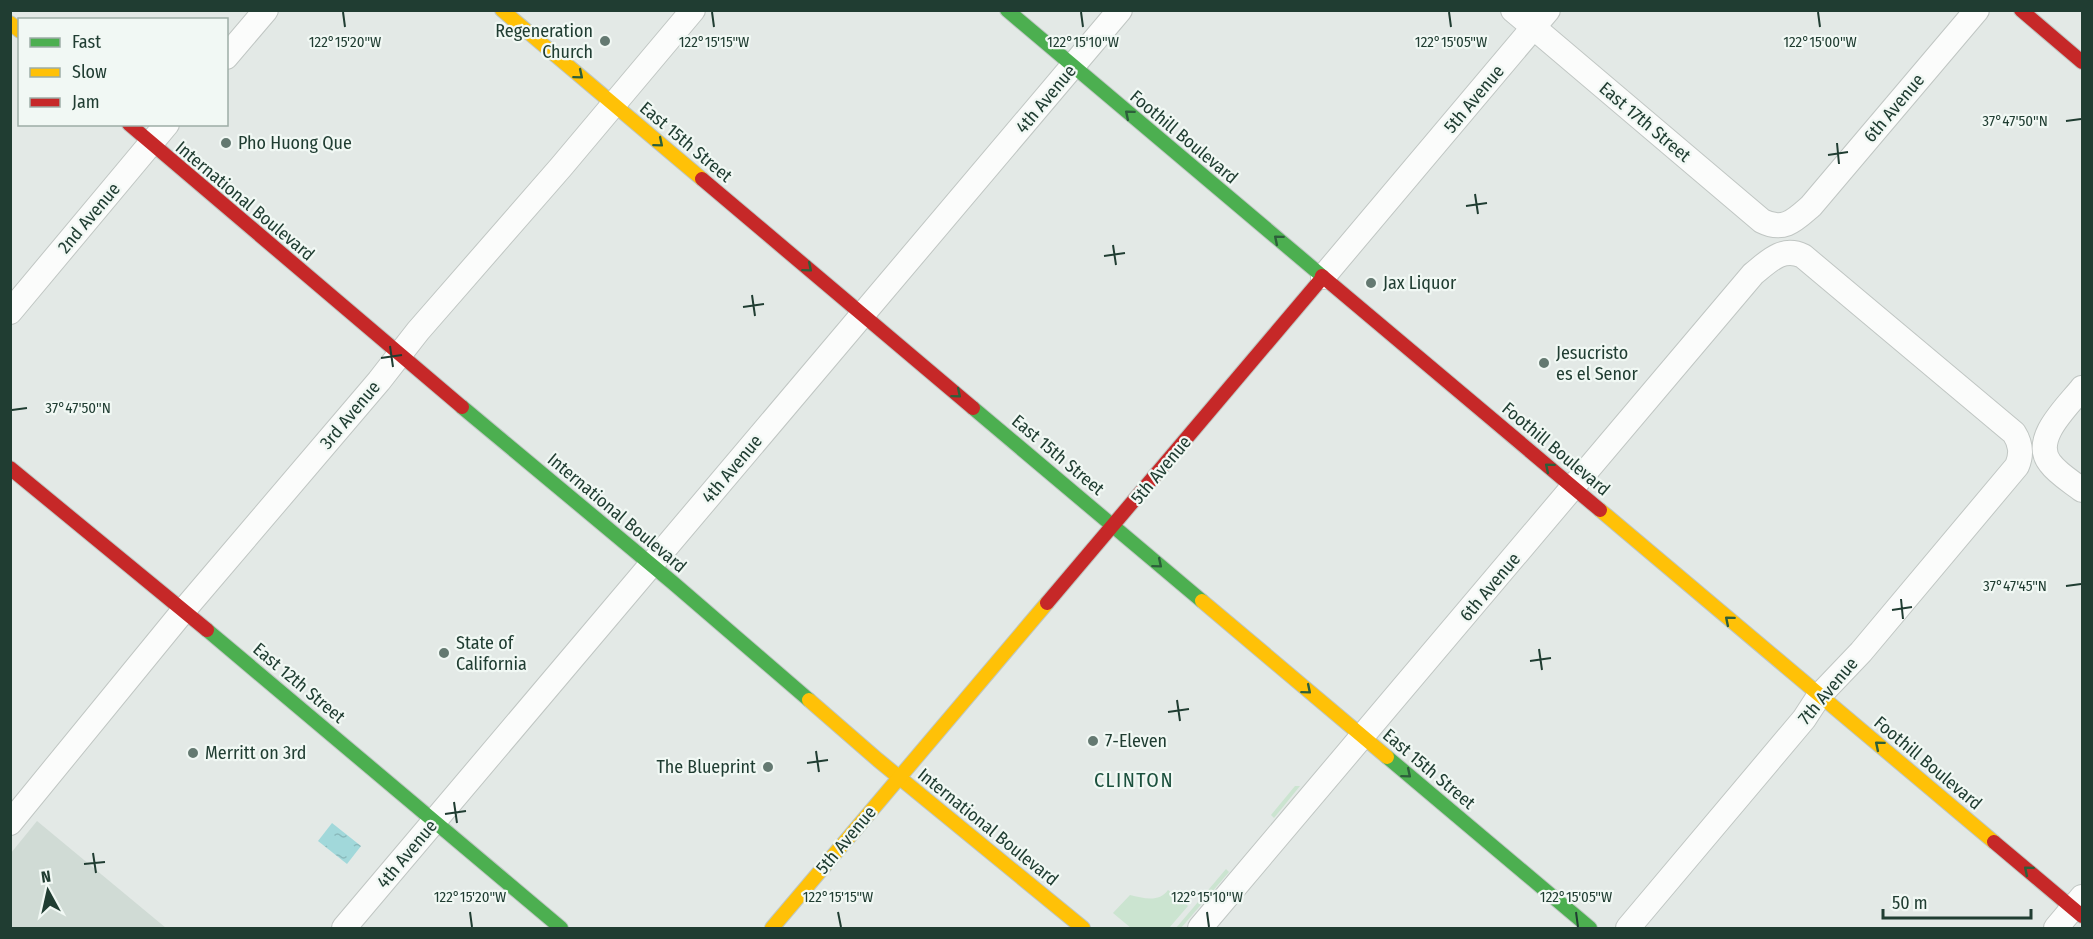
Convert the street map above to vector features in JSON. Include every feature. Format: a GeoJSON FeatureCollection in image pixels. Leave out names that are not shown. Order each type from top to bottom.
{"type":"FeatureCollection","features":[{"type":"Feature","properties":{"kind":"main road","name":"East 15th Street"},"geometry":{"type":"LineString","coordinates":[[502,10],[1590,928]]}},
{"type":"Feature","properties":{"kind":"main road","name":"Foothill Boulevard"},"geometry":{"type":"LineString","coordinates":[[1006,10],[1820,696],[2079,907]]}},
{"type":"Feature","properties":{"kind":"main road"},"geometry":{"type":"LineString","coordinates":[[2022,10],[2082,62]]}},
{"type":"Feature","properties":{"kind":"main road","name":"International Boulevard"},"geometry":{"type":"LineString","coordinates":[[131,126],[400,355],[651,564],[899,778],[1083,928]]}},
{"type":"Feature","properties":{"kind":"main road","name":"5th Avenue"},"geometry":{"type":"LineString","coordinates":[[772,928],[1323,277]]}},
{"type":"Feature","properties":{"kind":"main road","name":"East 12th Street"},"geometry":{"type":"LineString","coordinates":[[10,468],[184,610],[561,928]]}},
{"type":"Feature","properties":{"kind":"street"},"geometry":{"type":"LineString","coordinates":[[228,55],[266,10]]}},
{"type":"Feature","properties":{"kind":"street","name":"3rd Avenue"},"geometry":{"type":"LineString","coordinates":[[10,823],[184,610],[418,331],[614,105],[693,10]]}},
{"type":"Feature","properties":{"kind":"street","name":"4th Avenue"},"geometry":{"type":"LineString","coordinates":[[344,928],[1120,10]]}},
{"type":"Feature","properties":{"kind":"street","name":"East 17th Street"},"geometry":{"type":"LineString","coordinates":[[1513,10],[1541,19],[1762,221],[1781,226]]}},
{"type":"Feature","properties":{"kind":"street","name":"6th Avenue"},"geometry":{"type":"LineString","coordinates":[[1781,226],[1796,219],[1811,206],[1977,10]]}},
{"type":"Feature","properties":{"kind":"street","name":"5th Avenue"},"geometry":{"type":"LineString","coordinates":[[1323,277],[1541,19]]}},
{"type":"Feature","properties":{"kind":"street","name":"2nd Avenue"},"geometry":{"type":"LineString","coordinates":[[10,312],[165,126]]}},
{"type":"Feature","properties":{"kind":"street","name":"6th Avenue"},"geometry":{"type":"LineString","coordinates":[[1200,928],[1753,274],[1775,256],[1785,252],[1795,252],[1803,256],[2014,433],[2021,450]]}},
{"type":"Feature","properties":{"kind":"street"},"geometry":{"type":"LineString","coordinates":[[2082,388],[2052,426],[2046,436],[2045,446],[2050,464],[2082,490]]}},
{"type":"Feature","properties":{"kind":"street","name":"7th Avenue"},"geometry":{"type":"LineString","coordinates":[[1628,928],[1804,719],[1820,696],[1861,652],[2017,466],[2021,450]]}},
{"type":"Feature","properties":{"kind":"street"},"geometry":{"type":"LineString","coordinates":[[2056,928],[2079,907]]}},
{"type":"Feature","properties":{"kind":"shaded area"},"geometry":{"type":"Polygon","coordinates":[[[37,821],[166,928],[11,928],[11,853],[37,821]]]}},
{"type":"Feature","properties":{"kind":"green space"},"geometry":{"type":"Polygon","coordinates":[[[1295,786],[1300,786],[1274,818],[1271,815],[1295,786]]]}},
{"type":"Feature","properties":{"kind":"green space"},"geometry":{"type":"Polygon","coordinates":[[[1226,869],[1229,872],[1181,928],[1176,928],[1226,869]]]}},
{"type":"Feature","properties":{"kind":"green space"},"geometry":{"type":"Polygon","coordinates":[[[1168,890],[1188,906],[1169,928],[1131,928],[1113,913],[1130,895],[1155,898],[1168,890]]]}},
{"type":"Feature","properties":{"kind":"water"},"geometry":{"type":"Polygon","coordinates":[[[332,823],[361,846],[347,864],[318,841],[332,823]]]}},
{"type":"Feature","properties":{"kind":"traffic: fast"},"geometry":{"type":"LineString","coordinates":[[1007,10],[1322,276]]}},
{"type":"Feature","properties":{"kind":"traffic: fast"},"geometry":{"type":"LineString","coordinates":[[462,407],[809,700]]}},
{"type":"Feature","properties":{"kind":"traffic: fast"},"geometry":{"type":"LineString","coordinates":[[973,408],[1202,601]]}},
{"type":"Feature","properties":{"kind":"traffic: fast"},"geometry":{"type":"LineString","coordinates":[[207,630],[561,928]]}},
{"type":"Feature","properties":{"kind":"traffic: fast"},"geometry":{"type":"LineString","coordinates":[[1387,757],[1590,928]]}},
{"type":"Feature","properties":{"kind":"traffic: slow"},"geometry":{"type":"LineString","coordinates":[[502,10],[702,179]]}},
{"type":"Feature","properties":{"kind":"traffic: slow"},"geometry":{"type":"LineString","coordinates":[[10,23],[18,29]]}},
{"type":"Feature","properties":{"kind":"traffic: slow"},"geometry":{"type":"LineString","coordinates":[[1600,510],[1994,842]]}},
{"type":"Feature","properties":{"kind":"traffic: slow"},"geometry":{"type":"LineString","coordinates":[[1202,601],[1387,757]]}},
{"type":"Feature","properties":{"kind":"traffic: slow"},"geometry":{"type":"LineString","coordinates":[[772,928],[1047,603]]}},
{"type":"Feature","properties":{"kind":"traffic: slow"},"geometry":{"type":"LineString","coordinates":[[809,700],[878,760],[1083,928]]}},
{"type":"Feature","properties":{"kind":"traffic: jam"},"geometry":{"type":"LineString","coordinates":[[2021,10],[2082,62]]}},
{"type":"Feature","properties":{"kind":"traffic: jam"},"geometry":{"type":"LineString","coordinates":[[131,126],[462,407]]}},
{"type":"Feature","properties":{"kind":"traffic: jam"},"geometry":{"type":"LineString","coordinates":[[702,179],[973,408]]}},
{"type":"Feature","properties":{"kind":"traffic: jam"},"geometry":{"type":"LineString","coordinates":[[1322,276],[1600,510]]}},
{"type":"Feature","properties":{"kind":"traffic: jam"},"geometry":{"type":"LineString","coordinates":[[1047,603],[1323,277]]}},
{"type":"Feature","properties":{"kind":"traffic: jam"},"geometry":{"type":"LineString","coordinates":[[10,468],[207,630]]}},
{"type":"Feature","properties":{"kind":"traffic: jam"},"geometry":{"type":"LineString","coordinates":[[1994,842],[2082,916]]}},
{"type":"Feature","properties":{"kind":"place","name":"Regeneration Church"},"geometry":{"type":"Point","coordinates":[605,41]}},
{"type":"Feature","properties":{"kind":"place","name":"Pho Huong Que"},"geometry":{"type":"Point","coordinates":[226,143]}},
{"type":"Feature","properties":{"kind":"place","name":"Jax Liquor"},"geometry":{"type":"Point","coordinates":[1371,283]}},
{"type":"Feature","properties":{"kind":"place","name":"Jesucristo es el Senor"},"geometry":{"type":"Point","coordinates":[1544,363]}},
{"type":"Feature","properties":{"kind":"place","name":"State of California"},"geometry":{"type":"Point","coordinates":[444,653]}},
{"type":"Feature","properties":{"kind":"place","name":"7-Eleven"},"geometry":{"type":"Point","coordinates":[1093,741]}},
{"type":"Feature","properties":{"kind":"place","name":"Merritt on 3rd"},"geometry":{"type":"Point","coordinates":[193,753]}},
{"type":"Feature","properties":{"kind":"place","name":"The Blueprint"},"geometry":{"type":"Point","coordinates":[768,767]}},
{"type":"Feature","properties":{"kind":"district","name":"CLINTON"},"geometry":{"type":"Point","coordinates":[1134,780]}}]}
